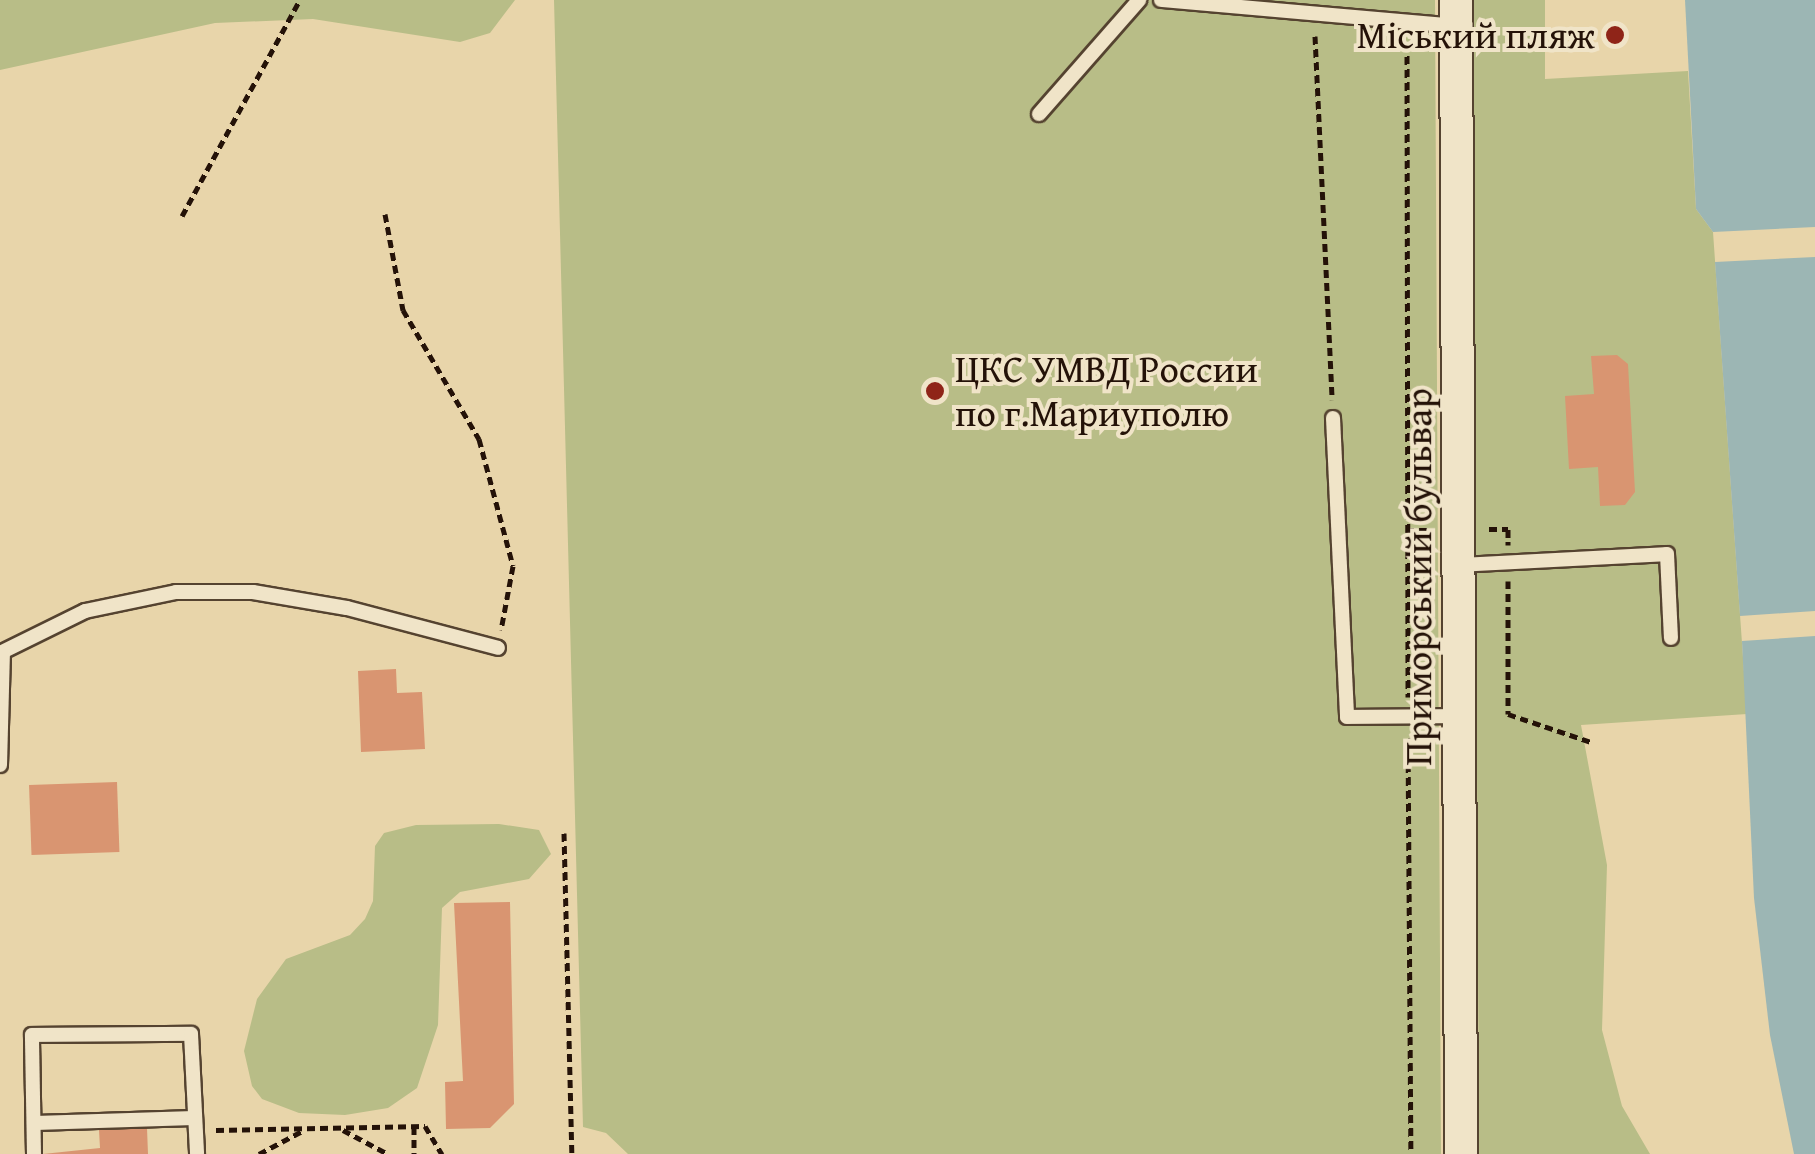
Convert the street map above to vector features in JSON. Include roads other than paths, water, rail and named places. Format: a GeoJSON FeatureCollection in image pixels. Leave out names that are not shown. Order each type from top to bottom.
{"type":"FeatureCollection","features":[{"type":"Feature","properties":{"kind":"street","name":"Приморський бульвар"},"geometry":{"type":"LineString","coordinates":[[1456,13],[1462,1154]]}},
{"type":"Feature","properties":{"kind":"lane"},"geometry":{"type":"LineString","coordinates":[[1039,114],[1139,0]]}},
{"type":"Feature","properties":{"kind":"lane"},"geometry":{"type":"LineString","coordinates":[[1160,0],[1407,22],[1456,13]]}},
{"type":"Feature","properties":{"kind":"lane"},"geometry":{"type":"LineString","coordinates":[[1333,418],[1348,717],[1459,716]]}},
{"type":"Feature","properties":{"kind":"lane"},"geometry":{"type":"LineString","coordinates":[[1458,565],[1667,554],[1671,638]]}},
{"type":"Feature","properties":{"kind":"lane"},"geometry":{"type":"LineString","coordinates":[[0,766],[1,653],[85,611],[195,592],[253,592],[346,608],[498,648]]}},
{"type":"Feature","properties":{"kind":"lane"},"geometry":{"type":"LineString","coordinates":[[34,1154],[32,1036],[192,1034],[197,1154]]}},
{"type":"Feature","properties":{"kind":"lane"},"geometry":{"type":"LineString","coordinates":[[34,1123],[195,1124]]}},
{"type":"Feature","properties":{"kind":"water"},"geometry":{"type":"Polygon","coordinates":[[[1685,0],[1815,0],[1815,227],[1713,232],[1696,209],[1685,0]]]}},
{"type":"Feature","properties":{"kind":"water"},"geometry":{"type":"Polygon","coordinates":[[[1815,257],[1815,611],[1740,616],[1715,262],[1815,257]]]}},
{"type":"Feature","properties":{"kind":"water"},"geometry":{"type":"Polygon","coordinates":[[[1815,636],[1815,1154],[1794,1154],[1770,1035],[1754,898],[1742,641],[1815,636]]]}},
{"type":"Feature","properties":{"kind":"place","name":"Міський пляж"},"geometry":{"type":"Point","coordinates":[1615,35]}},
{"type":"Feature","properties":{"kind":"place","name":"ЦКС УМВД России по г.Мариуполю"},"geometry":{"type":"Point","coordinates":[935,391]}}]}
